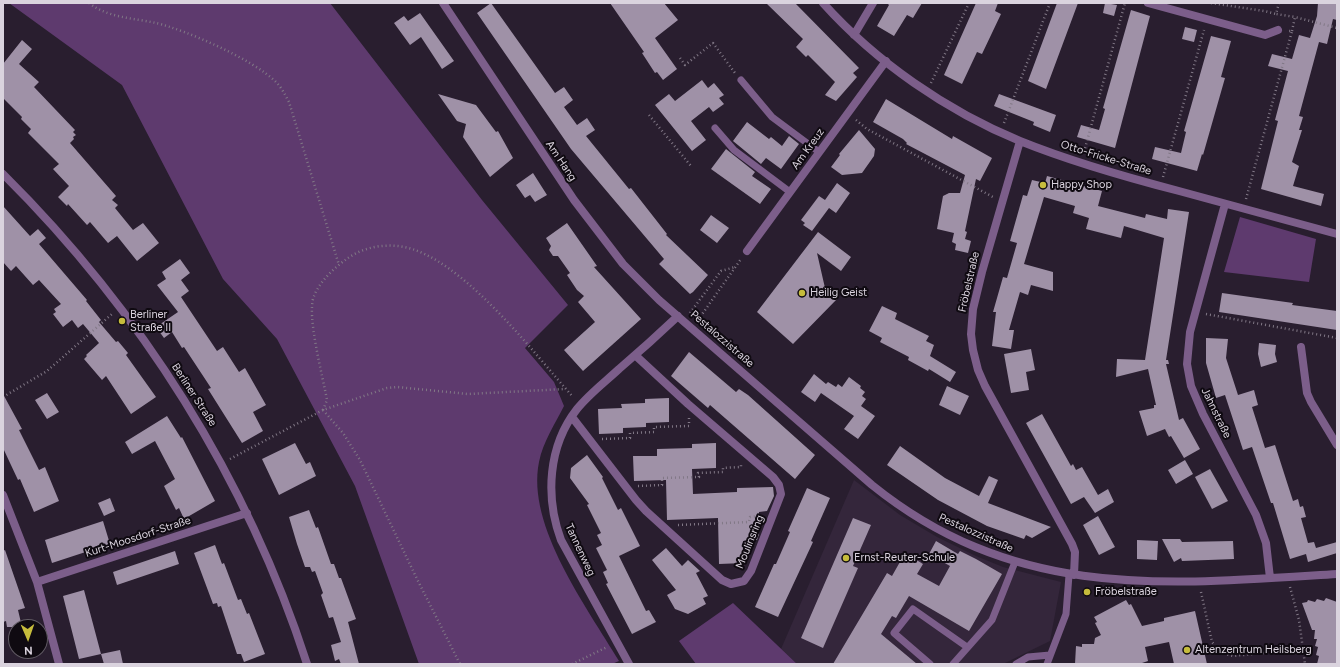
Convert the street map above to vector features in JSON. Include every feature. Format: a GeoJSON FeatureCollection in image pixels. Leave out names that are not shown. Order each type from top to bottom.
{"type":"FeatureCollection","features":[{"type":"Feature","properties":{"kind":"street","name":"Am Hang"},"geometry":{"type":"LineString","coordinates":[[443,3],[600,236],[639,282],[678,316]]}},
{"type":"Feature","properties":{"kind":"street","name":"Otto-Fricke-Straße"},"geometry":{"type":"LineString","coordinates":[[823,3],[854,35],[886,61],[958,110],[1020,141],[1112,173],[1337,234]]}},
{"type":"Feature","properties":{"kind":"street"},"geometry":{"type":"LineString","coordinates":[[854,35],[873,3]]}},
{"type":"Feature","properties":{"kind":"street"},"geometry":{"type":"LineString","coordinates":[[1148,3],[1265,35],[1278,30]]}},
{"type":"Feature","properties":{"kind":"street","name":"Am Kreuz"},"geometry":{"type":"LineString","coordinates":[[747,251],[886,61]]}},
{"type":"Feature","properties":{"kind":"street","name":"Fröbelstraße"},"geometry":{"type":"LineString","coordinates":[[1020,141],[973,309],[971,334],[974,358],[984,386],[1072,544],[1075,558],[1072,575]]}},
{"type":"Feature","properties":{"kind":"street","name":"Berliner Straße"},"geometry":{"type":"LineString","coordinates":[[3,174],[73,247],[120,307],[190,408],[222,463],[276,578],[307,664]]}},
{"type":"Feature","properties":{"kind":"street","name":"Jahnstraße"},"geometry":{"type":"LineString","coordinates":[[1225,204],[1195,313],[1187,347],[1186,364],[1191,386],[1203,414],[1256,515],[1266,543],[1270,578]]}},
{"type":"Feature","properties":{"kind":"street","name":"Tannenweg"},"geometry":{"type":"LineString","coordinates":[[629,664],[569,557],[556,528],[552,501],[552,471],[555,452],[572,417],[586,400],[678,316]]}},
{"type":"Feature","properties":{"kind":"street","name":"Pestalozzistraße"},"geometry":{"type":"LineString","coordinates":[[678,316],[888,498],[919,518],[950,535],[1015,562],[1072,575],[1149,582],[1198,582],[1337,574]]}},
{"type":"Feature","properties":{"kind":"street"},"geometry":{"type":"LineString","coordinates":[[1301,347],[1307,393],[1337,445]]}},
{"type":"Feature","properties":{"kind":"street","name":"Moulinsring"},"geometry":{"type":"LineString","coordinates":[[572,417],[636,500],[662,525],[717,575],[727,582],[736,584],[744,581],[750,574],[781,494],[779,485],[773,477],[688,404],[635,355]]}},
{"type":"Feature","properties":{"kind":"street"},"geometry":{"type":"LineString","coordinates":[[3,495],[37,582],[59,664]]}},
{"type":"Feature","properties":{"kind":"street","name":"Kurt-Moosdorf-Straße"},"geometry":{"type":"LineString","coordinates":[[37,582],[246,513]]}},
{"type":"Feature","properties":{"kind":"lane"},"geometry":{"type":"LineString","coordinates":[[741,80],[772,117],[819,152]]}},
{"type":"Feature","properties":{"kind":"lane"},"geometry":{"type":"LineString","coordinates":[[715,128],[734,150],[790,192]]}},
{"type":"Feature","properties":{"kind":"lane"},"geometry":{"type":"LineString","coordinates":[[952,664],[992,620],[1015,562]]}},
{"type":"Feature","properties":{"kind":"lane"},"geometry":{"type":"LineString","coordinates":[[1048,664],[1066,614],[1072,575]]}},
{"type":"Feature","properties":{"kind":"lane"},"geometry":{"type":"LineString","coordinates":[[930,664],[894,633],[913,609],[967,647]]}},
{"type":"Feature","properties":{"kind":"lane"},"geometry":{"type":"LineString","coordinates":[[1016,664],[1028,657],[1050,655]]}},
{"type":"Feature","properties":{"kind":"path"},"geometry":{"type":"LineString","coordinates":[[89,3],[120,17],[162,25],[202,40],[253,65],[276,82],[289,102],[339,265]]}},
{"type":"Feature","properties":{"kind":"path"},"geometry":{"type":"LineString","coordinates":[[937,88],[931,82],[969,3]]}},
{"type":"Feature","properties":{"kind":"path"},"geometry":{"type":"LineString","coordinates":[[1006,119],[1050,3]]}},
{"type":"Feature","properties":{"kind":"path"},"geometry":{"type":"LineString","coordinates":[[1086,147],[1125,3]]}},
{"type":"Feature","properties":{"kind":"path"},"geometry":{"type":"LineString","coordinates":[[1211,3],[1264,10],[1337,28]]}},
{"type":"Feature","properties":{"kind":"path"},"geometry":{"type":"LineString","coordinates":[[1276,14],[1279,3]]}},
{"type":"Feature","properties":{"kind":"path"},"geometry":{"type":"LineString","coordinates":[[1246,199],[1295,17]]}},
{"type":"Feature","properties":{"kind":"path"},"geometry":{"type":"LineString","coordinates":[[1165,171],[1207,20]]}},
{"type":"Feature","properties":{"kind":"path"},"geometry":{"type":"LineString","coordinates":[[1278,30],[1292,31]]}},
{"type":"Feature","properties":{"kind":"path"},"geometry":{"type":"LineString","coordinates":[[680,58],[685,66],[713,43],[741,80]]}},
{"type":"Feature","properties":{"kind":"path"},"geometry":{"type":"LineString","coordinates":[[847,114],[867,129],[1002,202]]}},
{"type":"Feature","properties":{"kind":"path"},"geometry":{"type":"LineString","coordinates":[[649,115],[691,166]]}},
{"type":"Feature","properties":{"kind":"path"},"geometry":{"type":"LineString","coordinates":[[998,122],[1004,125]]}},
{"type":"Feature","properties":{"kind":"path"},"geometry":{"type":"LineString","coordinates":[[1156,176],[1171,180]]}},
{"type":"Feature","properties":{"kind":"path"},"geometry":{"type":"LineString","coordinates":[[1238,197],[1253,201]]}},
{"type":"Feature","properties":{"kind":"path"},"geometry":{"type":"LineString","coordinates":[[222,463],[323,410],[397,387],[468,394],[565,389],[493,307],[449,270],[431,258],[414,250],[397,246],[381,246],[365,249],[339,265],[314,296],[311,314],[327,400],[323,410]]}},
{"type":"Feature","properties":{"kind":"path"},"geometry":{"type":"LineString","coordinates":[[701,315],[747,251]]}},
{"type":"Feature","properties":{"kind":"path"},"geometry":{"type":"LineString","coordinates":[[697,322],[688,315],[721,271],[736,267]]}},
{"type":"Feature","properties":{"kind":"path"},"geometry":{"type":"LineString","coordinates":[[3,396],[47,371],[120,307]]}},
{"type":"Feature","properties":{"kind":"path"},"geometry":{"type":"LineString","coordinates":[[1195,313],[1337,338]]}},
{"type":"Feature","properties":{"kind":"path"},"geometry":{"type":"LineString","coordinates":[[589,440],[630,438],[630,433],[654,432],[654,427],[689,426],[688,404]]}},
{"type":"Feature","properties":{"kind":"path"},"geometry":{"type":"LineString","coordinates":[[323,410],[343,433],[360,460],[460,664]]}},
{"type":"Feature","properties":{"kind":"path"},"geometry":{"type":"LineString","coordinates":[[626,486],[662,485],[662,478],[699,476],[698,473],[723,472],[723,468],[741,467],[740,449]]}},
{"type":"Feature","properties":{"kind":"path"},"geometry":{"type":"LineString","coordinates":[[662,525],[750,522],[750,517],[772,516]]}},
{"type":"Feature","properties":{"kind":"path"},"geometry":{"type":"LineString","coordinates":[[1287,577],[1299,620],[1305,664]]}},
{"type":"Feature","properties":{"kind":"path"},"geometry":{"type":"LineString","coordinates":[[1198,582],[1212,642],[1221,653],[1233,656],[1303,649]]}},
{"type":"Feature","properties":{"kind":"path"},"geometry":{"type":"LineString","coordinates":[[572,664],[617,643]]}},
{"type":"Feature","properties":{"kind":"shaded area"},"geometry":{"type":"Polygon","coordinates":[[[9,3],[330,3],[482,200],[568,305],[525,348],[554,382],[564,406],[546,440],[541,455],[537,487],[542,512],[550,539],[562,565],[576,591],[619,661],[612,664],[419,664],[355,486],[277,339],[223,279],[122,85],[9,3]]]}},
{"type":"Feature","properties":{"kind":"shaded area"},"geometry":{"type":"Polygon","coordinates":[[[1240,217],[1316,239],[1309,282],[1224,272],[1240,217]]]}},
{"type":"Feature","properties":{"kind":"shaded area","name":"Ernst-Reuter-Schule"},"geometry":{"type":"Polygon","coordinates":[[[854,480],[900,515],[937,537],[1003,567],[1061,582],[1050,641],[1003,664],[797,664],[781,649],[854,480]]]}},
{"type":"Feature","properties":{"kind":"shaded area"},"geometry":{"type":"Polygon","coordinates":[[[733,603],[797,664],[696,664],[679,641],[733,603]]]}},
{"type":"Feature","properties":{"kind":"building"},"geometry":{"type":"Polygon","coordinates":[[[491,3],[555,93],[564,87],[573,100],[564,107],[577,125],[587,118],[595,130],[586,136],[629,189],[631,188],[667,234],[666,235],[708,275],[693,292],[690,294],[659,264],[664,259],[571,149],[477,13],[491,3]]]}},
{"type":"Feature","properties":{"kind":"building"},"geometry":{"type":"Polygon","coordinates":[[[610,3],[664,3],[678,20],[655,38],[677,69],[663,80],[657,72],[655,73],[642,53],[644,52],[610,3]]]}},
{"type":"Feature","properties":{"kind":"building"},"geometry":{"type":"Polygon","coordinates":[[[766,3],[795,3],[859,68],[853,73],[857,77],[836,101],[825,95],[835,82],[808,55],[806,57],[796,47],[803,39],[766,3]]]}},
{"type":"Feature","properties":{"kind":"building"},"geometry":{"type":"Polygon","coordinates":[[[887,3],[922,3],[913,18],[907,15],[894,36],[877,26],[889,5],[887,3]]]}},
{"type":"Feature","properties":{"kind":"building"},"geometry":{"type":"Polygon","coordinates":[[[976,3],[998,3],[995,11],[1001,14],[982,54],[977,52],[962,84],[944,75],[976,3]]]}},
{"type":"Feature","properties":{"kind":"building"},"geometry":{"type":"Polygon","coordinates":[[[1057,3],[1078,3],[1046,89],[1028,81],[1057,3]]]}},
{"type":"Feature","properties":{"kind":"building"},"geometry":{"type":"Polygon","coordinates":[[[1105,3],[1117,5],[1114,16],[1103,13],[1105,3]]]}},
{"type":"Feature","properties":{"kind":"building"},"geometry":{"type":"Polygon","coordinates":[[[1318,3],[1337,3],[1337,20],[1333,19],[1327,44],[1319,42],[1299,116],[1303,117],[1299,130],[1302,130],[1292,162],[1299,166],[1293,186],[1324,194],[1321,206],[1261,189],[1278,121],[1275,120],[1288,71],[1268,66],[1272,54],[1292,59],[1299,35],[1310,38],[1317,16],[1318,3]]]}},
{"type":"Feature","properties":{"kind":"building"},"geometry":{"type":"Polygon","coordinates":[[[1131,10],[1150,16],[1115,148],[1077,137],[1081,125],[1099,130],[1105,109],[1103,108],[1131,10]]]}},
{"type":"Feature","properties":{"kind":"building"},"geometry":{"type":"Polygon","coordinates":[[[420,13],[454,61],[442,69],[421,37],[410,45],[394,23],[404,16],[408,21],[420,13]]]}},
{"type":"Feature","properties":{"kind":"building"},"geometry":{"type":"Polygon","coordinates":[[[1185,27],[1197,30],[1194,42],[1182,39],[1185,27]]]}},
{"type":"Feature","properties":{"kind":"building"},"geometry":{"type":"Polygon","coordinates":[[[1211,36],[1231,41],[1221,77],[1225,78],[1197,171],[1152,159],[1155,147],[1181,153],[1186,132],[1184,131],[1211,36]]]}},
{"type":"Feature","properties":{"kind":"building"},"geometry":{"type":"Polygon","coordinates":[[[22,40],[32,49],[19,64],[39,82],[34,87],[75,130],[73,132],[76,135],[70,143],[116,196],[112,200],[118,205],[115,208],[133,230],[143,223],[159,243],[137,261],[117,236],[108,243],[90,222],[87,225],[68,204],[67,206],[58,197],[69,186],[53,169],[59,164],[28,133],[31,129],[21,119],[22,117],[3,98],[3,64],[22,40]]]}},
{"type":"Feature","properties":{"kind":"building"},"geometry":{"type":"Polygon","coordinates":[[[702,80],[708,88],[714,83],[724,95],[719,98],[724,104],[713,112],[709,107],[691,121],[706,140],[692,151],[655,105],[669,94],[675,101],[702,80]]]}},
{"type":"Feature","properties":{"kind":"building"},"geometry":{"type":"Polygon","coordinates":[[[438,94],[476,105],[496,132],[498,131],[513,158],[490,177],[463,137],[466,124],[457,121],[438,94]]]}},
{"type":"Feature","properties":{"kind":"building"},"geometry":{"type":"Polygon","coordinates":[[[999,94],[1056,115],[1050,132],[1033,125],[1034,122],[994,106],[999,94]]]}},
{"type":"Feature","properties":{"kind":"building"},"geometry":{"type":"Polygon","coordinates":[[[886,99],[952,139],[953,136],[992,158],[980,181],[976,179],[965,231],[967,232],[965,239],[971,241],[968,253],[955,250],[956,244],[952,242],[954,233],[937,229],[943,196],[949,193],[960,193],[965,175],[906,144],[907,143],[903,139],[873,122],[886,99]]]}},
{"type":"Feature","properties":{"kind":"building"},"geometry":{"type":"Polygon","coordinates":[[[747,122],[769,139],[771,137],[782,146],[789,136],[799,144],[781,169],[766,158],[761,164],[733,141],[747,122]]]}},
{"type":"Feature","properties":{"kind":"building"},"geometry":{"type":"Polygon","coordinates":[[[859,130],[875,149],[874,156],[862,173],[842,175],[831,167],[840,155],[839,154],[859,130]]]}},
{"type":"Feature","properties":{"kind":"building"},"geometry":{"type":"Polygon","coordinates":[[[726,149],[755,172],[752,176],[771,189],[760,204],[711,169],[726,149]]]}},
{"type":"Feature","properties":{"kind":"building"},"geometry":{"type":"Polygon","coordinates":[[[533,173],[547,195],[535,202],[530,195],[525,198],[516,185],[533,173]]]}},
{"type":"Feature","properties":{"kind":"building"},"geometry":{"type":"Polygon","coordinates":[[[1047,176],[1102,191],[1098,206],[1145,218],[1146,214],[1167,219],[1168,209],[1189,212],[1166,360],[1168,360],[1169,364],[1166,364],[1179,420],[1183,418],[1200,449],[1184,458],[1165,429],[1147,436],[1139,411],[1154,408],[1154,405],[1156,405],[1148,369],[1116,377],[1117,359],[1145,360],[1164,238],[1124,226],[1121,238],[1086,229],[1089,218],[1073,213],[1075,206],[1044,197],[1024,264],[1053,272],[1053,291],[1031,285],[1028,295],[1020,292],[1009,330],[1014,330],[1011,349],[992,346],[996,312],[993,312],[1003,277],[1007,278],[1017,243],[1010,241],[1023,195],[1027,196],[1032,180],[1045,183],[1047,176]]]}},
{"type":"Feature","properties":{"kind":"building"},"geometry":{"type":"Polygon","coordinates":[[[837,183],[850,193],[836,213],[829,208],[812,231],[803,225],[805,223],[801,220],[819,196],[825,200],[837,183]]]}},
{"type":"Feature","properties":{"kind":"building"},"geometry":{"type":"Polygon","coordinates":[[[3,206],[30,236],[38,229],[46,238],[39,244],[87,300],[86,301],[101,320],[99,322],[116,342],[118,341],[128,353],[126,355],[156,397],[131,414],[106,376],[102,380],[84,359],[87,356],[86,355],[99,343],[83,324],[78,328],[72,320],[63,327],[53,314],[56,312],[54,309],[61,304],[39,280],[33,285],[16,266],[11,271],[3,262],[3,206]]]}},
{"type":"Feature","properties":{"kind":"building"},"geometry":{"type":"Polygon","coordinates":[[[711,215],[729,228],[717,243],[700,230],[711,215]]]}},
{"type":"Feature","properties":{"kind":"building"},"geometry":{"type":"Polygon","coordinates":[[[567,223],[597,266],[594,267],[641,319],[583,371],[564,350],[595,322],[578,302],[584,296],[577,290],[567,275],[570,273],[558,256],[553,256],[549,250],[551,246],[546,238],[567,223]]]}},
{"type":"Feature","properties":{"kind":"building","name":"Heilig Geist"},"geometry":{"type":"Polygon","coordinates":[[[818,232],[851,257],[841,271],[817,253],[825,288],[837,299],[793,344],[757,312],[818,232]]]}},
{"type":"Feature","properties":{"kind":"building"},"geometry":{"type":"Polygon","coordinates":[[[180,259],[190,273],[181,280],[189,291],[181,297],[217,351],[223,347],[239,372],[245,368],[266,405],[253,412],[263,431],[242,443],[208,389],[211,388],[184,347],[182,348],[172,332],[164,338],[156,327],[178,312],[157,285],[166,279],[162,272],[180,259]]]}},
{"type":"Feature","properties":{"kind":"building"},"geometry":{"type":"Polygon","coordinates":[[[1222,293],[1337,311],[1337,330],[1219,312],[1222,293]]]}},
{"type":"Feature","properties":{"kind":"building"},"geometry":{"type":"Polygon","coordinates":[[[882,306],[897,313],[895,319],[929,336],[926,341],[934,345],[930,356],[956,372],[950,382],[929,369],[928,371],[908,360],[909,357],[880,342],[882,338],[869,331],[882,306]]]}},
{"type":"Feature","properties":{"kind":"building"},"geometry":{"type":"Polygon","coordinates":[[[1206,338],[1228,339],[1226,358],[1238,395],[1254,390],[1258,405],[1252,407],[1265,448],[1275,445],[1293,501],[1298,499],[1300,507],[1303,506],[1306,517],[1301,518],[1308,543],[1314,542],[1316,548],[1337,542],[1337,553],[1308,562],[1306,554],[1290,559],[1273,503],[1271,503],[1252,447],[1243,450],[1225,395],[1216,398],[1206,363],[1206,338]]]}},
{"type":"Feature","properties":{"kind":"building"},"geometry":{"type":"Polygon","coordinates":[[[1259,343],[1276,345],[1275,354],[1277,362],[1261,367],[1258,354],[1259,343]]]}},
{"type":"Feature","properties":{"kind":"building"},"geometry":{"type":"Polygon","coordinates":[[[1031,349],[1035,370],[1026,372],[1029,390],[1011,393],[1004,354],[1031,349]]]}},
{"type":"Feature","properties":{"kind":"building"},"geometry":{"type":"Polygon","coordinates":[[[689,352],[736,392],[739,389],[748,395],[815,455],[795,479],[710,405],[708,408],[671,376],[689,352]]]}},
{"type":"Feature","properties":{"kind":"building"},"geometry":{"type":"Polygon","coordinates":[[[814,374],[826,384],[828,382],[836,387],[838,384],[842,387],[849,377],[861,386],[860,388],[865,392],[862,396],[866,399],[861,406],[875,416],[858,439],[844,429],[854,416],[821,393],[815,402],[801,392],[814,374]]]}},
{"type":"Feature","properties":{"kind":"building"},"geometry":{"type":"Polygon","coordinates":[[[947,386],[969,396],[960,415],[939,405],[947,386]]]}},
{"type":"Feature","properties":{"kind":"building"},"geometry":{"type":"Polygon","coordinates":[[[47,393],[59,412],[47,419],[35,400],[47,393]]]}},
{"type":"Feature","properties":{"kind":"building"},"geometry":{"type":"Polygon","coordinates":[[[3,394],[22,429],[19,430],[39,470],[45,467],[59,501],[34,512],[20,479],[18,480],[3,448],[3,394]]]}},
{"type":"Feature","properties":{"kind":"building"},"geometry":{"type":"Polygon","coordinates":[[[669,398],[669,422],[646,423],[646,427],[623,428],[623,433],[599,434],[598,409],[622,408],[621,404],[645,403],[645,399],[669,398]]]}},
{"type":"Feature","properties":{"kind":"building"},"geometry":{"type":"Polygon","coordinates":[[[1042,414],[1071,466],[1073,464],[1076,470],[1082,467],[1098,495],[1108,489],[1114,502],[1095,513],[1084,497],[1071,504],[1026,423],[1042,414]]]}},
{"type":"Feature","properties":{"kind":"building"},"geometry":{"type":"Polygon","coordinates":[[[167,416],[181,438],[182,437],[215,501],[184,519],[179,508],[176,510],[164,486],[175,479],[155,441],[132,454],[125,442],[167,416]]]}},
{"type":"Feature","properties":{"kind":"building"},"geometry":{"type":"Polygon","coordinates":[[[295,443],[306,464],[310,462],[316,476],[279,495],[262,459],[295,443]]]}},
{"type":"Feature","properties":{"kind":"building"},"geometry":{"type":"Polygon","coordinates":[[[716,443],[716,468],[692,469],[693,494],[737,492],[737,488],[773,487],[774,496],[767,511],[759,512],[759,534],[757,540],[743,541],[744,563],[719,564],[718,518],[667,520],[666,480],[634,481],[633,456],[657,456],[657,449],[692,448],[692,444],[716,443]]]}},
{"type":"Feature","properties":{"kind":"building"},"geometry":{"type":"Polygon","coordinates":[[[900,446],[945,478],[979,496],[989,476],[998,480],[988,503],[1051,527],[1032,538],[1026,535],[1024,539],[987,526],[938,500],[887,465],[900,446]]]}},
{"type":"Feature","properties":{"kind":"building"},"geometry":{"type":"Polygon","coordinates":[[[587,455],[603,477],[602,478],[618,510],[621,508],[640,546],[619,556],[646,611],[649,610],[656,622],[632,634],[606,584],[608,583],[603,572],[607,570],[596,548],[602,545],[597,535],[601,533],[587,505],[589,504],[570,478],[571,468],[587,455]]]}},
{"type":"Feature","properties":{"kind":"building"},"geometry":{"type":"Polygon","coordinates":[[[1185,460],[1193,474],[1176,484],[1168,470],[1185,460]]]}},
{"type":"Feature","properties":{"kind":"building"},"geometry":{"type":"Polygon","coordinates":[[[1210,469],[1228,501],[1212,509],[1195,477],[1210,469]]]}},
{"type":"Feature","properties":{"kind":"building"},"geometry":{"type":"Polygon","coordinates":[[[807,488],[830,498],[811,541],[813,542],[778,617],[755,607],[790,532],[788,531],[807,488]]]}},
{"type":"Feature","properties":{"kind":"building"},"geometry":{"type":"Polygon","coordinates":[[[110,498],[115,511],[104,516],[98,503],[110,498]]]}},
{"type":"Feature","properties":{"kind":"building"},"geometry":{"type":"Polygon","coordinates":[[[309,510],[316,528],[318,527],[331,564],[334,564],[339,578],[341,578],[356,619],[348,622],[359,664],[341,664],[339,659],[335,661],[331,645],[341,642],[333,617],[329,618],[321,595],[323,593],[315,571],[312,572],[310,567],[305,567],[297,544],[289,517],[309,510]]]}},
{"type":"Feature","properties":{"kind":"building"},"geometry":{"type":"Polygon","coordinates":[[[1098,516],[1115,547],[1099,555],[1083,525],[1098,516]]]}},
{"type":"Feature","properties":{"kind":"building"},"geometry":{"type":"Polygon","coordinates":[[[853,518],[871,525],[853,566],[858,568],[823,648],[801,638],[853,518]]]}},
{"type":"Feature","properties":{"kind":"building"},"geometry":{"type":"Polygon","coordinates":[[[103,521],[110,544],[52,563],[45,540],[103,521]]]}},
{"type":"Feature","properties":{"kind":"building"},"geometry":{"type":"Polygon","coordinates":[[[1162,539],[1180,539],[1182,542],[1233,541],[1234,559],[1182,561],[1181,558],[1174,562],[1162,539]]]}},
{"type":"Feature","properties":{"kind":"building"},"geometry":{"type":"Polygon","coordinates":[[[1137,540],[1158,541],[1157,560],[1137,559],[1137,540]]]}},
{"type":"Feature","properties":{"kind":"building"},"geometry":{"type":"Polygon","coordinates":[[[936,541],[958,554],[960,551],[976,559],[1002,574],[969,631],[909,596],[896,618],[892,616],[881,634],[917,664],[833,664],[887,573],[892,576],[905,553],[923,564],[917,574],[939,586],[950,566],[929,554],[936,541]]]}},
{"type":"Feature","properties":{"kind":"building"},"geometry":{"type":"Polygon","coordinates":[[[215,545],[222,564],[224,563],[238,600],[241,599],[247,614],[249,613],[265,654],[244,662],[241,654],[237,654],[221,606],[218,607],[217,603],[213,604],[194,553],[215,545]]]}},
{"type":"Feature","properties":{"kind":"building"},"geometry":{"type":"Polygon","coordinates":[[[666,548],[682,566],[688,560],[700,571],[696,573],[708,596],[703,598],[706,604],[688,614],[675,609],[667,595],[676,590],[652,560],[666,548]]]}},
{"type":"Feature","properties":{"kind":"building"},"geometry":{"type":"Polygon","coordinates":[[[5,550],[25,608],[18,610],[20,619],[8,619],[8,627],[6,621],[3,622],[3,551],[5,550]]]}},
{"type":"Feature","properties":{"kind":"building"},"geometry":{"type":"Polygon","coordinates":[[[175,551],[179,564],[117,585],[113,572],[175,551]]]}},
{"type":"Feature","properties":{"kind":"building"},"geometry":{"type":"Polygon","coordinates":[[[84,590],[101,654],[79,659],[63,596],[84,590]]]}},
{"type":"Feature","properties":{"kind":"building","name":"Altenzentrum Heilsberg"},"geometry":{"type":"Polygon","coordinates":[[[1326,598],[1337,602],[1337,664],[1317,664],[1319,656],[1316,655],[1318,647],[1315,646],[1317,639],[1314,639],[1315,630],[1312,630],[1302,603],[1307,602],[1308,600],[1315,602],[1317,599],[1324,601],[1326,598]]]}},
{"type":"Feature","properties":{"kind":"building"},"geometry":{"type":"Polygon","coordinates":[[[1126,600],[1129,605],[1131,604],[1142,626],[1164,621],[1164,618],[1195,611],[1207,664],[1174,664],[1169,642],[1145,647],[1148,661],[1139,664],[1075,664],[1076,646],[1082,647],[1082,644],[1094,644],[1095,638],[1101,635],[1095,623],[1097,622],[1094,617],[1126,600]]]}},
{"type":"Feature","properties":{"kind":"building"},"geometry":{"type":"Polygon","coordinates":[[[120,650],[123,664],[104,664],[101,654],[120,650]]]}},
{"type":"Feature","properties":{"kind":"place","name":"Happy Shop"},"geometry":{"type":"Point","coordinates":[1043,185]}},
{"type":"Feature","properties":{"kind":"place","name":"Heilig Geist"},"geometry":{"type":"Point","coordinates":[802,293]}},
{"type":"Feature","properties":{"kind":"place","name":"Berliner Straße II"},"geometry":{"type":"Point","coordinates":[122,321]}},
{"type":"Feature","properties":{"kind":"place","name":"Ernst-Reuter-Schule"},"geometry":{"type":"Point","coordinates":[846,558]}},
{"type":"Feature","properties":{"kind":"place","name":"Fröbelstraße"},"geometry":{"type":"Point","coordinates":[1087,592]}},
{"type":"Feature","properties":{"kind":"place","name":"Altenzentrum Heilsberg"},"geometry":{"type":"Point","coordinates":[1187,650]}}]}
